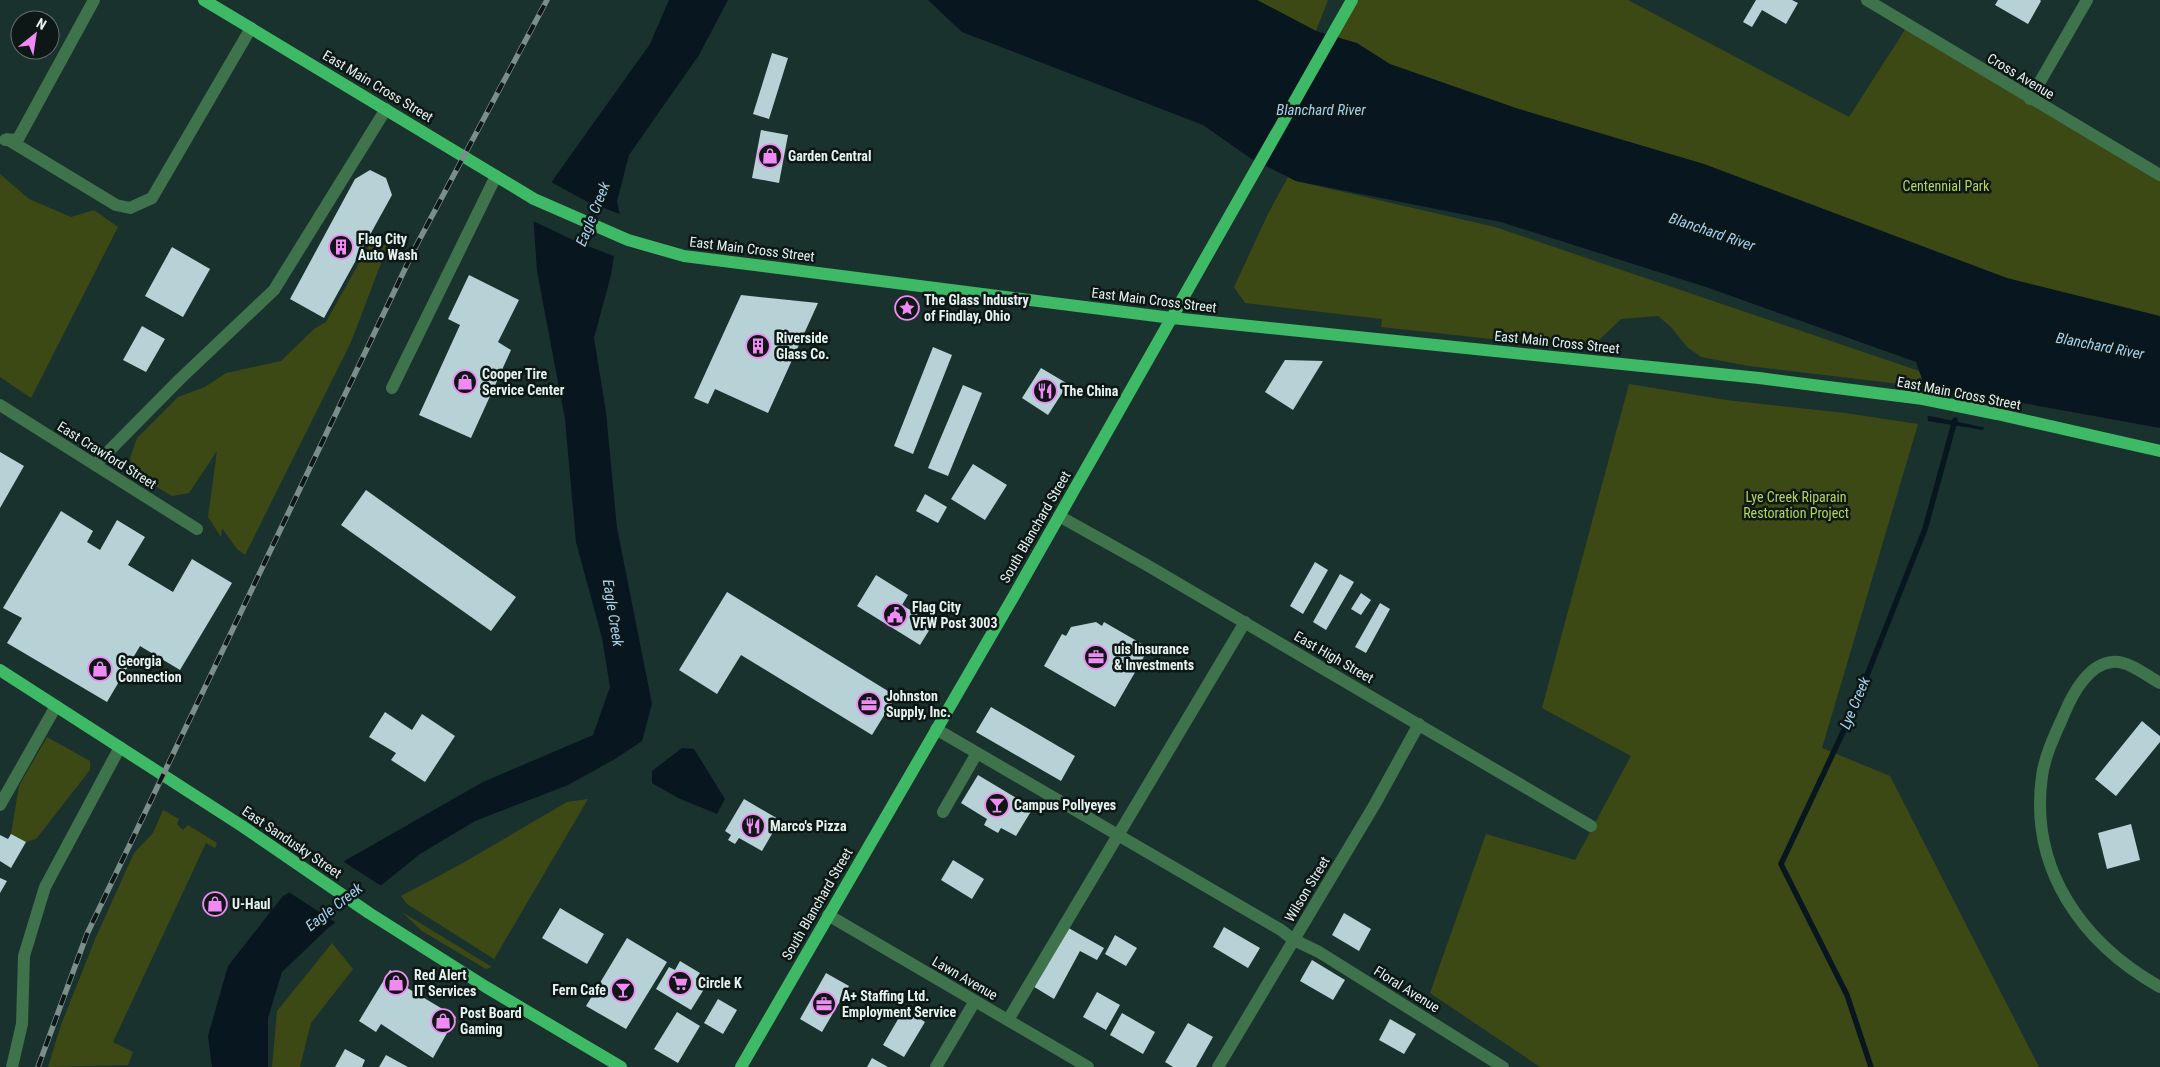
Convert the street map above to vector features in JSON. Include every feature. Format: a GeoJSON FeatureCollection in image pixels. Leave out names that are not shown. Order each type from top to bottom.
{"type":"FeatureCollection","features":[{"type":"Feature","properties":{"kind":"main road","name":"East Main Cross Street"},"geometry":{"type":"LineString","coordinates":[[204,0],[534,200],[628,240],[684,256],[1172,318],[1759,378],[1923,399],[2160,451]]}},
{"type":"Feature","properties":{"kind":"main road","name":"South Blanchard Street"},"geometry":{"type":"LineString","coordinates":[[741,1067],[1059,516],[1352,0]]}},
{"type":"Feature","properties":{"kind":"main road","name":"East Sandusky Street"},"geometry":{"type":"LineString","coordinates":[[0,670],[120,747],[369,913],[486,987],[621,1067]]}},
{"type":"Feature","properties":{"kind":"street"},"geometry":{"type":"LineString","coordinates":[[3,140],[18,139],[94,0]]}},
{"type":"Feature","properties":{"kind":"street","name":"Cross Avenue"},"geometry":{"type":"LineString","coordinates":[[1867,0],[2160,175]]}},
{"type":"Feature","properties":{"kind":"street"},"geometry":{"type":"LineString","coordinates":[[2030,99],[2088,0]]}},
{"type":"Feature","properties":{"kind":"street"},"geometry":{"type":"LineString","coordinates":[[3,140],[116,205],[130,208],[137,205],[152,198],[251,28]]}},
{"type":"Feature","properties":{"kind":"street"},"geometry":{"type":"LineString","coordinates":[[95,466],[180,379],[274,290],[386,109]]}},
{"type":"Feature","properties":{"kind":"street"},"geometry":{"type":"LineString","coordinates":[[392,388],[496,176]]}},
{"type":"Feature","properties":{"kind":"street","name":"East Crawford Street"},"geometry":{"type":"LineString","coordinates":[[0,405],[197,529]]}},
{"type":"Feature","properties":{"kind":"street","name":"East High Street"},"geometry":{"type":"LineString","coordinates":[[1059,516],[1245,622],[1591,826]]}},
{"type":"Feature","properties":{"kind":"street"},"geometry":{"type":"LineString","coordinates":[[1008,1020],[1245,622]]}},
{"type":"Feature","properties":{"kind":"street"},"geometry":{"type":"LineString","coordinates":[[2160,683],[2133,668],[2112,662],[2095,669],[2082,682],[2067,706],[2050,747],[2042,774],[2040,801],[2044,839],[2051,867],[2062,893],[2077,916],[2118,958],[2141,976],[2160,986]]}},
{"type":"Feature","properties":{"kind":"street"},"geometry":{"type":"LineString","coordinates":[[0,805],[56,706]]}},
{"type":"Feature","properties":{"kind":"street","name":"Wilson Street"},"geometry":{"type":"LineString","coordinates":[[1218,1067],[1375,804],[1419,724]]}},
{"type":"Feature","properties":{"kind":"street","name":"Floral Avenue"},"geometry":{"type":"LineString","coordinates":[[936,729],[1118,837],[1282,930],[1294,940],[1327,957],[1503,1067]]}},
{"type":"Feature","properties":{"kind":"street"},"geometry":{"type":"LineString","coordinates":[[12,1067],[22,1024],[24,956],[45,887],[120,747]]}},
{"type":"Feature","properties":{"kind":"street"},"geometry":{"type":"LineString","coordinates":[[943,812],[978,753]]}},
{"type":"Feature","properties":{"kind":"street","name":"Lawn Avenue"},"geometry":{"type":"LineString","coordinates":[[828,915],[1088,1067]]}},
{"type":"Feature","properties":{"kind":"street"},"geometry":{"type":"LineString","coordinates":[[936,1067],[975,1001]]}},
{"type":"Feature","properties":{"kind":"green space"},"geometry":{"type":"Polygon","coordinates":[[[1257,0],[1328,0],[1316,31],[1257,0]]]}},
{"type":"Feature","properties":{"kind":"green space","name":"Centennial Park"},"geometry":{"type":"Polygon","coordinates":[[[1352,0],[1628,0],[1849,117],[1908,25],[2160,175],[2160,358],[1307,80],[1352,0]]]}},
{"type":"Feature","properties":{"kind":"green space"},"geometry":{"type":"Polygon","coordinates":[[[0,174],[29,199],[71,217],[94,210],[118,227],[31,398],[0,377],[0,174]]]}},
{"type":"Feature","properties":{"kind":"green space"},"geometry":{"type":"Polygon","coordinates":[[[1288,177],[1296,181],[1495,227],[1919,371],[1925,387],[1749,366],[1701,357],[1687,347],[1671,327],[1658,316],[1621,319],[1594,345],[1575,348],[1381,327],[1382,319],[1245,303],[1234,287],[1268,214],[1288,177]]]}},
{"type":"Feature","properties":{"kind":"green space"},"geometry":{"type":"Polygon","coordinates":[[[372,240],[388,245],[351,342],[245,555],[237,549],[222,528],[221,537],[208,517],[217,451],[189,493],[172,496],[133,473],[130,458],[137,438],[178,397],[205,387],[226,373],[281,361],[314,329],[326,322],[372,240]]]}},
{"type":"Feature","properties":{"kind":"green space","name":"Lye Creek Riparain Restoration Project"},"geometry":{"type":"Polygon","coordinates":[[[1629,384],[1726,400],[1845,413],[1918,424],[1822,748],[1890,776],[2039,1067],[1540,1067],[1430,993],[1486,834],[1575,860],[1631,756],[1542,708],[1629,384]]]}},
{"type":"Feature","properties":{"kind":"green space"},"geometry":{"type":"Polygon","coordinates":[[[47,737],[90,761],[90,770],[36,839],[26,842],[11,834],[19,786],[47,737]]]}},
{"type":"Feature","properties":{"kind":"green space"},"geometry":{"type":"Polygon","coordinates":[[[588,799],[494,959],[407,904],[401,896],[463,863],[567,802],[588,799]]]}},
{"type":"Feature","properties":{"kind":"green space"},"geometry":{"type":"Polygon","coordinates":[[[163,810],[179,819],[177,824],[183,830],[188,825],[217,843],[215,848],[206,843],[113,1042],[133,1052],[128,1065],[48,1067],[61,1025],[96,937],[134,853],[153,833],[163,810]]]}},
{"type":"Feature","properties":{"kind":"green space"},"geometry":{"type":"Polygon","coordinates":[[[402,912],[492,967],[486,969],[422,931],[402,912]]]}},
{"type":"Feature","properties":{"kind":"green space"},"geometry":{"type":"Polygon","coordinates":[[[332,943],[353,969],[311,1023],[300,1067],[272,1067],[277,1011],[332,943]]]}},
{"type":"Feature","properties":{"kind":"water","name":"Eagle Creek"},"geometry":{"type":"Polygon","coordinates":[[[669,0],[728,0],[699,55],[629,155],[617,201],[620,216],[611,275],[594,338],[606,412],[617,528],[652,704],[642,741],[615,759],[568,785],[475,821],[420,854],[327,929],[282,972],[268,1018],[268,1067],[212,1067],[208,1036],[228,966],[283,896],[483,782],[593,735],[610,687],[602,638],[576,542],[565,419],[537,271],[533,213],[555,177],[650,44],[669,0]]]}},
{"type":"Feature","properties":{"kind":"water","name":"Blanchard River"},"geometry":{"type":"Polygon","coordinates":[[[928,0],[1257,0],[1316,31],[1357,43],[1390,64],[1516,108],[1704,164],[2007,278],[2160,316],[2160,428],[1995,398],[1983,430],[1928,421],[1925,387],[1916,362],[1709,288],[1501,222],[1296,181],[1250,158],[1203,125],[962,32],[928,0]]]}},
{"type":"Feature","properties":{"kind":"water"},"geometry":{"type":"Polygon","coordinates":[[[682,748],[694,749],[725,799],[717,814],[678,798],[652,783],[652,771],[682,748]]]}},
{"type":"Feature","properties":{"kind":"pier"},"geometry":{"type":"Polygon","coordinates":[[[549,181],[586,201],[622,215],[616,257],[575,241],[531,220],[531,212],[549,181]]]}},
{"type":"Feature","properties":{"kind":"pier"},"geometry":{"type":"Polygon","coordinates":[[[1925,387],[1996,402],[1987,428],[1925,415],[1925,387]]]}},
{"type":"Feature","properties":{"kind":"pier"},"geometry":{"type":"Polygon","coordinates":[[[341,860],[383,887],[338,924],[287,891],[341,860]]]}},
{"type":"Feature","properties":{"kind":"building"},"geometry":{"type":"Polygon","coordinates":[[[1756,0],[1792,0],[1798,3],[1786,24],[1762,10],[1752,27],[1743,22],[1756,0]]]}},
{"type":"Feature","properties":{"kind":"building"},"geometry":{"type":"Polygon","coordinates":[[[1998,0],[2041,1],[2028,24],[1995,5],[1998,0]]]}},
{"type":"Feature","properties":{"kind":"building"},"geometry":{"type":"Polygon","coordinates":[[[772,53],[788,58],[769,119],[753,114],[772,53]]]}},
{"type":"Feature","properties":{"kind":"building","name":"Garden Central"},"geometry":{"type":"Polygon","coordinates":[[[761,130],[788,135],[779,183],[752,178],[761,130]]]}},
{"type":"Feature","properties":{"kind":"building","name":"Flag City Auto Wash"},"geometry":{"type":"Polygon","coordinates":[[[370,170],[386,178],[392,195],[324,318],[290,299],[355,179],[370,170]]]}},
{"type":"Feature","properties":{"kind":"building"},"geometry":{"type":"Polygon","coordinates":[[[172,247],[210,269],[183,317],[145,296],[172,247]]]}},
{"type":"Feature","properties":{"kind":"building","name":"Cooper Tire Service Center"},"geometry":{"type":"Polygon","coordinates":[[[469,275],[519,300],[498,342],[511,350],[471,438],[419,415],[460,325],[448,319],[469,275]]]}},
{"type":"Feature","properties":{"kind":"building","name":"Riverside Glass Co."},"geometry":{"type":"Polygon","coordinates":[[[741,295],[818,303],[768,413],[715,389],[708,404],[694,398],[741,295]]]}},
{"type":"Feature","properties":{"kind":"building"},"geometry":{"type":"Polygon","coordinates":[[[142,326],[165,339],[146,372],[123,360],[142,326]]]}},
{"type":"Feature","properties":{"kind":"building"},"geometry":{"type":"Polygon","coordinates":[[[933,347],[952,355],[913,454],[894,446],[933,347]]]}},
{"type":"Feature","properties":{"kind":"building"},"geometry":{"type":"Polygon","coordinates":[[[1285,360],[1323,361],[1293,410],[1265,392],[1285,360]]]}},
{"type":"Feature","properties":{"kind":"building","name":"The China"},"geometry":{"type":"Polygon","coordinates":[[[1041,368],[1068,384],[1048,415],[1022,398],[1041,368]]]}},
{"type":"Feature","properties":{"kind":"building"},"geometry":{"type":"Polygon","coordinates":[[[963,385],[982,393],[948,476],[928,468],[963,385]]]}},
{"type":"Feature","properties":{"kind":"building"},"geometry":{"type":"Polygon","coordinates":[[[0,452],[24,466],[0,508],[0,452]]]}},
{"type":"Feature","properties":{"kind":"building"},"geometry":{"type":"Polygon","coordinates":[[[973,464],[1007,485],[985,520],[951,499],[973,464]]]}},
{"type":"Feature","properties":{"kind":"building"},"geometry":{"type":"Polygon","coordinates":[[[366,490],[516,597],[491,631],[341,525],[366,490]]]}},
{"type":"Feature","properties":{"kind":"building"},"geometry":{"type":"Polygon","coordinates":[[[925,494],[947,507],[938,523],[916,511],[925,494]]]}},
{"type":"Feature","properties":{"kind":"building"},"geometry":{"type":"Polygon","coordinates":[[[61,511],[93,531],[87,542],[100,550],[117,520],[145,537],[128,565],[173,592],[192,559],[232,583],[180,670],[140,646],[107,702],[7,643],[22,618],[3,608],[61,511]]]}},
{"type":"Feature","properties":{"kind":"building"},"geometry":{"type":"Polygon","coordinates":[[[1315,562],[1328,570],[1303,614],[1290,606],[1315,562]]]}},
{"type":"Feature","properties":{"kind":"building"},"geometry":{"type":"Polygon","coordinates":[[[1340,574],[1354,582],[1326,630],[1313,622],[1340,574]]]}},
{"type":"Feature","properties":{"kind":"building","name":"Flag City VFW Post 3003"},"geometry":{"type":"Polygon","coordinates":[[[876,575],[908,595],[902,605],[933,624],[920,645],[857,606],[876,575]]]}},
{"type":"Feature","properties":{"kind":"building"},"geometry":{"type":"Polygon","coordinates":[[[727,592],[896,696],[872,735],[741,655],[717,694],[679,670],[727,592]]]}},
{"type":"Feature","properties":{"kind":"building"},"geometry":{"type":"Polygon","coordinates":[[[1361,593],[1371,600],[1361,615],[1351,609],[1361,593]]]}},
{"type":"Feature","properties":{"kind":"building"},"geometry":{"type":"Polygon","coordinates":[[[1380,603],[1390,609],[1366,653],[1355,647],[1380,603]]]}},
{"type":"Feature","properties":{"kind":"building","name":"uis Insurance & Investments"},"geometry":{"type":"Polygon","coordinates":[[[1096,622],[1102,626],[1104,622],[1149,648],[1115,707],[1044,666],[1062,634],[1066,636],[1071,627],[1096,622]]]}},
{"type":"Feature","properties":{"kind":"building"},"geometry":{"type":"Polygon","coordinates":[[[991,707],[1075,756],[1061,781],[976,732],[991,707]]]}},
{"type":"Feature","properties":{"kind":"building"},"geometry":{"type":"Polygon","coordinates":[[[385,712],[412,730],[422,714],[455,736],[425,782],[391,760],[396,753],[369,737],[385,712]]]}},
{"type":"Feature","properties":{"kind":"building"},"geometry":{"type":"Polygon","coordinates":[[[2142,721],[2160,736],[2160,742],[2116,796],[2095,779],[2142,721]]]}},
{"type":"Feature","properties":{"kind":"building","name":"Campus Pollyeyes"},"geometry":{"type":"Polygon","coordinates":[[[978,775],[1033,808],[1016,836],[1001,828],[998,833],[984,825],[987,819],[961,803],[978,775]]]}},
{"type":"Feature","properties":{"kind":"building","name":"Marco's Pizza"},"geometry":{"type":"Polygon","coordinates":[[[744,799],[780,820],[762,851],[739,838],[735,844],[728,840],[731,835],[725,831],[744,799]]]}},
{"type":"Feature","properties":{"kind":"building"},"geometry":{"type":"Polygon","coordinates":[[[2131,824],[2140,860],[2107,869],[2098,833],[2131,824]]]}},
{"type":"Feature","properties":{"kind":"building"},"geometry":{"type":"Polygon","coordinates":[[[11,834],[26,842],[11,868],[0,861],[0,835],[8,839],[11,834]]]}},
{"type":"Feature","properties":{"kind":"building"},"geometry":{"type":"Polygon","coordinates":[[[953,860],[984,879],[972,899],[941,880],[953,860]]]}},
{"type":"Feature","properties":{"kind":"building"},"geometry":{"type":"Polygon","coordinates":[[[0,878],[7,881],[0,893],[0,878]]]}},
{"type":"Feature","properties":{"kind":"building"},"geometry":{"type":"Polygon","coordinates":[[[560,908],[604,934],[587,964],[542,938],[560,908]]]}},
{"type":"Feature","properties":{"kind":"building"},"geometry":{"type":"Polygon","coordinates":[[[1344,913],[1371,929],[1359,951],[1332,935],[1344,913]]]}},
{"type":"Feature","properties":{"kind":"building"},"geometry":{"type":"Polygon","coordinates":[[[1065,926],[1104,948],[1097,960],[1080,951],[1054,999],[1031,985],[1065,926]]]}},
{"type":"Feature","properties":{"kind":"building"},"geometry":{"type":"Polygon","coordinates":[[[1224,927],[1260,948],[1248,968],[1213,947],[1224,927]]]}},
{"type":"Feature","properties":{"kind":"building"},"geometry":{"type":"Polygon","coordinates":[[[1115,935],[1137,948],[1126,966],[1105,954],[1115,935]]]}},
{"type":"Feature","properties":{"kind":"building","name":"Fern Cafe"},"geometry":{"type":"Polygon","coordinates":[[[627,938],[667,962],[626,1029],[586,1006],[627,938]]]}},
{"type":"Feature","properties":{"kind":"building"},"geometry":{"type":"Polygon","coordinates":[[[1312,960],[1345,980],[1333,1000],[1300,981],[1312,960]]]}},
{"type":"Feature","properties":{"kind":"building","name":"Circle K"},"geometry":{"type":"Polygon","coordinates":[[[680,961],[700,973],[696,979],[706,986],[691,1010],[656,989],[669,967],[675,970],[680,961]]]}},
{"type":"Feature","properties":{"kind":"building"},"geometry":{"type":"Polygon","coordinates":[[[390,970],[408,980],[404,986],[456,1017],[433,1058],[381,1024],[376,1032],[359,1021],[390,970]]]}},
{"type":"Feature","properties":{"kind":"building"},"geometry":{"type":"Polygon","coordinates":[[[826,973],[849,986],[822,1032],[800,1019],[826,973]]]}},
{"type":"Feature","properties":{"kind":"building"},"geometry":{"type":"Polygon","coordinates":[[[1097,992],[1120,1005],[1106,1030],[1083,1017],[1097,992]]]}},
{"type":"Feature","properties":{"kind":"building"},"geometry":{"type":"Polygon","coordinates":[[[718,999],[737,1010],[723,1034],[704,1023],[718,999]]]}},
{"type":"Feature","properties":{"kind":"building"},"geometry":{"type":"Polygon","coordinates":[[[904,1009],[925,1022],[904,1057],[883,1045],[904,1009]]]}},
{"type":"Feature","properties":{"kind":"building"},"geometry":{"type":"Polygon","coordinates":[[[677,1012],[700,1026],[678,1063],[654,1049],[677,1012]]]}},
{"type":"Feature","properties":{"kind":"building"},"geometry":{"type":"Polygon","coordinates":[[[1122,1013],[1155,1032],[1143,1054],[1110,1035],[1122,1013]]]}},
{"type":"Feature","properties":{"kind":"building"},"geometry":{"type":"Polygon","coordinates":[[[1390,1019],[1416,1034],[1404,1054],[1379,1040],[1390,1019]]]}},
{"type":"Feature","properties":{"kind":"building"},"geometry":{"type":"Polygon","coordinates":[[[1188,1023],[1213,1037],[1196,1067],[1173,1067],[1165,1062],[1188,1023]]]}},
{"type":"Feature","properties":{"kind":"building"},"geometry":{"type":"Polygon","coordinates":[[[345,1049],[365,1060],[362,1067],[335,1067],[345,1049]]]}},
{"type":"Feature","properties":{"kind":"building"},"geometry":{"type":"Polygon","coordinates":[[[386,1055],[408,1067],[379,1067],[386,1055]]]}},
{"type":"Feature","properties":{"kind":"building"},"geometry":{"type":"Polygon","coordinates":[[[872,1058],[888,1067],[867,1067],[872,1058]]]}},
{"type":"Feature","properties":{"kind":"waterway","name":"Lye Creek"},"geometry":{"type":"LineString","coordinates":[[1871,1067],[1847,995],[1781,864],[1852,713],[1925,529],[1955,420]]}},
{"type":"Feature","properties":{"kind":"railway"},"geometry":{"type":"LineString","coordinates":[[38,1067],[87,934],[416,246],[547,0]]}},
{"type":"Feature","properties":{"kind":"place","name":"Garden Central"},"geometry":{"type":"Point","coordinates":[770,156]}},
{"type":"Feature","properties":{"kind":"place","name":"Flag City Auto Wash"},"geometry":{"type":"Point","coordinates":[341,247]}},
{"type":"Feature","properties":{"kind":"place","name":"The Glass Industry of Findlay, Ohio"},"geometry":{"type":"Point","coordinates":[907,308]}},
{"type":"Feature","properties":{"kind":"place","name":"Riverside Glass Co."},"geometry":{"type":"Point","coordinates":[758,346]}},
{"type":"Feature","properties":{"kind":"place","name":"Cooper Tire Service Center"},"geometry":{"type":"Point","coordinates":[465,382]}},
{"type":"Feature","properties":{"kind":"place","name":"The China"},"geometry":{"type":"Point","coordinates":[1045,391]}},
{"type":"Feature","properties":{"kind":"place","name":"Flag City VFW Post 3003"},"geometry":{"type":"Point","coordinates":[895,615]}},
{"type":"Feature","properties":{"kind":"place","name":"uis Insurance & Investments"},"geometry":{"type":"Point","coordinates":[1096,657]}},
{"type":"Feature","properties":{"kind":"place","name":"Georgia Connection"},"geometry":{"type":"Point","coordinates":[100,669]}},
{"type":"Feature","properties":{"kind":"place","name":"Johnston Supply, Inc."},"geometry":{"type":"Point","coordinates":[869,704]}},
{"type":"Feature","properties":{"kind":"place","name":"Campus Pollyeyes"},"geometry":{"type":"Point","coordinates":[997,805]}},
{"type":"Feature","properties":{"kind":"place","name":"Marco's Pizza"},"geometry":{"type":"Point","coordinates":[753,826]}},
{"type":"Feature","properties":{"kind":"place","name":"U-Haul"},"geometry":{"type":"Point","coordinates":[215,904]}},
{"type":"Feature","properties":{"kind":"place","name":"Red Alert IT Services"},"geometry":{"type":"Point","coordinates":[396,983]}},
{"type":"Feature","properties":{"kind":"place","name":"Circle K"},"geometry":{"type":"Point","coordinates":[680,983]}},
{"type":"Feature","properties":{"kind":"place","name":"Fern Cafe"},"geometry":{"type":"Point","coordinates":[623,990]}},
{"type":"Feature","properties":{"kind":"place","name":"A+ Staffing Ltd. Employment Service"},"geometry":{"type":"Point","coordinates":[824,1004]}},
{"type":"Feature","properties":{"kind":"place","name":"Post Board Gaming"},"geometry":{"type":"Point","coordinates":[443,1021]}}]}
